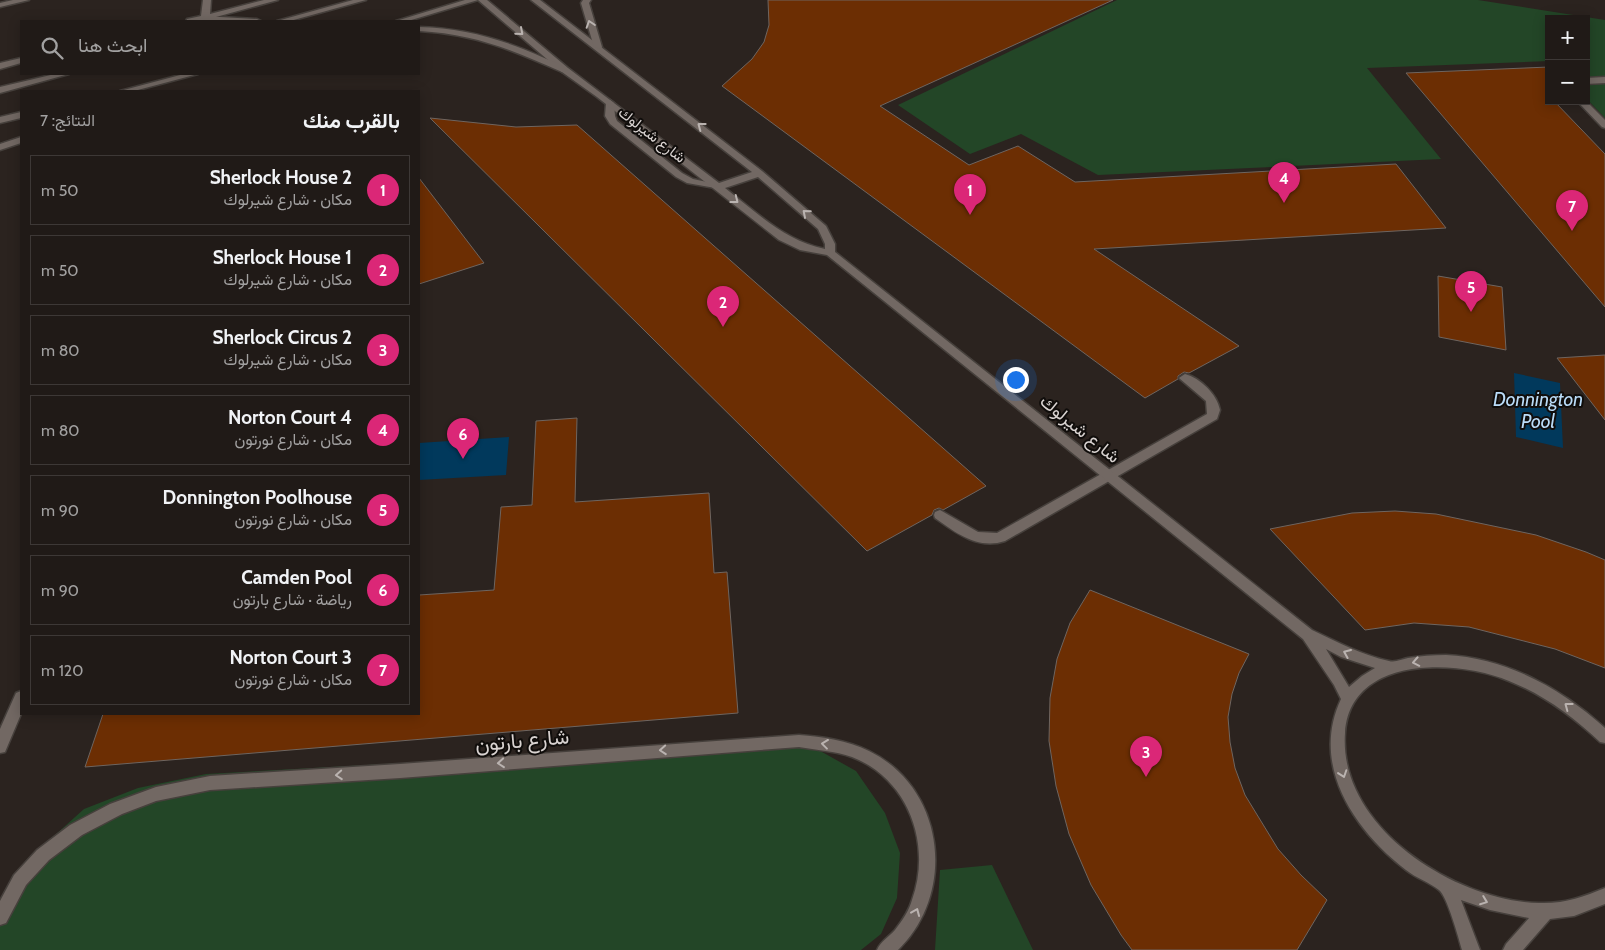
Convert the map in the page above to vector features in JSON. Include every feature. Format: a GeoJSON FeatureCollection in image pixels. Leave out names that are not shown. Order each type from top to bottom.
{"type":"FeatureCollection","features":[{"type":"Feature","properties":{"kind":"street"},"geometry":{"type":"LineString","coordinates":[[0,5],[25,0]]}},
{"type":"Feature","properties":{"kind":"street"},"geometry":{"type":"LineString","coordinates":[[205,18],[206,0]]}},
{"type":"Feature","properties":{"kind":"street"},"geometry":{"type":"LineString","coordinates":[[195,20],[274,0]]}},
{"type":"Feature","properties":{"kind":"street"},"geometry":{"type":"LineString","coordinates":[[284,20],[362,0]]}},
{"type":"Feature","properties":{"kind":"street"},"geometry":{"type":"LineString","coordinates":[[404,20],[474,0]]}},
{"type":"Feature","properties":{"kind":"street","name":"شارع شيرلوك"},"geometry":{"type":"LineString","coordinates":[[482,0],[565,70],[783,238],[804,248],[830,253],[1308,634],[1346,653],[1389,667]]}},
{"type":"Feature","properties":{"kind":"street"},"geometry":{"type":"LineString","coordinates":[[535,0],[760,172],[822,228],[830,244],[830,253]]}},
{"type":"Feature","properties":{"kind":"street"},"geometry":{"type":"LineString","coordinates":[[587,0],[584,3],[598,48]]}},
{"type":"Feature","properties":{"kind":"street"},"geometry":{"type":"LineString","coordinates":[[205,18],[240,20]]}},
{"type":"Feature","properties":{"kind":"street"},"geometry":{"type":"LineString","coordinates":[[420,29],[465,32],[486,37],[565,70]]}},
{"type":"Feature","properties":{"kind":"street"},"geometry":{"type":"LineString","coordinates":[[0,66],[20,61]]}},
{"type":"Feature","properties":{"kind":"street"},"geometry":{"type":"LineString","coordinates":[[0,90],[61,75]]}},
{"type":"Feature","properties":{"kind":"street"},"geometry":{"type":"LineString","coordinates":[[128,90],[190,75]]}},
{"type":"Feature","properties":{"kind":"street"},"geometry":{"type":"LineString","coordinates":[[1590,81],[1605,80]]}},
{"type":"Feature","properties":{"kind":"street"},"geometry":{"type":"LineString","coordinates":[[610,103],[610,116],[613,122],[690,181],[718,187],[760,172]]}},
{"type":"Feature","properties":{"kind":"street"},"geometry":{"type":"LineString","coordinates":[[1585,105],[1605,126]]}},
{"type":"Feature","properties":{"kind":"street"},"geometry":{"type":"LineString","coordinates":[[0,120],[20,115]]}},
{"type":"Feature","properties":{"kind":"street"},"geometry":{"type":"LineString","coordinates":[[0,147],[20,140]]}},
{"type":"Feature","properties":{"kind":"street"},"geometry":{"type":"LineString","coordinates":[[940,515],[964,533],[976,538],[988,540],[1000,538],[1213,416],[1216,410],[1214,402],[1185,378]]}},
{"type":"Feature","properties":{"kind":"street","name":"شارع شيرلوك"},"geometry":{"type":"LineString","coordinates":[[1308,634],[1335,674],[1348,699]]}},
{"type":"Feature","properties":{"kind":"street"},"geometry":{"type":"LineString","coordinates":[[1605,737],[1567,704],[1522,678],[1474,663],[1429,660],[1389,667],[1365,680],[1348,699],[1337,726],[1337,758],[1349,793],[1372,828],[1406,860],[1447,887],[1496,906],[1545,912],[1590,905],[1605,896]]}},
{"type":"Feature","properties":{"kind":"street"},"geometry":{"type":"LineString","coordinates":[[0,747],[20,699]]}},
{"type":"Feature","properties":{"kind":"street","name":"شارع بارتون"},"geometry":{"type":"LineString","coordinates":[[0,917],[20,880],[43,856],[76,830],[116,808],[156,794],[210,783],[799,741],[836,745],[871,759],[899,782],[918,811],[928,845],[927,882],[914,918],[886,950]]}},
{"type":"Feature","properties":{"kind":"street"},"geometry":{"type":"LineString","coordinates":[[1447,887],[1471,950]]}},
{"type":"Feature","properties":{"kind":"street"},"geometry":{"type":"LineString","coordinates":[[1512,950],[1545,912]]}},
{"type":"Feature","properties":{"kind":"green space"},"geometry":{"type":"Polygon","coordinates":[[[1117,0],[1478,0],[1573,15],[1545,15],[1545,61],[1367,68],[1441,159],[1098,175],[1021,134],[970,154],[898,105],[1117,0]]]}},
{"type":"Feature","properties":{"kind":"green space"},"geometry":{"type":"Polygon","coordinates":[[[1590,18],[1605,20],[1605,79],[1590,79],[1590,18]]]}},
{"type":"Feature","properties":{"kind":"green space"},"geometry":{"type":"Polygon","coordinates":[[[1590,84],[1605,84],[1605,118],[1590,102],[1590,84]]]}},
{"type":"Feature","properties":{"kind":"green space"},"geometry":{"type":"Polygon","coordinates":[[[778,742],[815,748],[856,771],[885,813],[900,853],[897,898],[881,934],[861,950],[0,950],[0,922],[5,896],[25,862],[84,809],[138,788],[206,774],[778,742]]]}},
{"type":"Feature","properties":{"kind":"green space"},"geometry":{"type":"Polygon","coordinates":[[[992,865],[1033,950],[935,950],[940,870],[992,865]]]}},
{"type":"Feature","properties":{"kind":"water","name":"Donnington Pool"},"geometry":{"type":"Polygon","coordinates":[[[1514,373],[1560,383],[1563,448],[1516,437],[1514,373]]]}},
{"type":"Feature","properties":{"kind":"water"},"geometry":{"type":"Polygon","coordinates":[[[509,437],[506,475],[420,480],[420,443],[509,437]]]}},
{"type":"Feature","properties":{"kind":"building"},"geometry":{"type":"Polygon","coordinates":[[[768,0],[1113,0],[880,106],[969,165],[1018,146],[1075,182],[1396,164],[1446,228],[1094,249],[1239,346],[1189,373],[1184,372],[1178,376],[1178,379],[1145,398],[722,86],[752,59],[764,42],[769,25],[768,0]]]}},
{"type":"Feature","properties":{"kind":"building"},"geometry":{"type":"Polygon","coordinates":[[[1545,67],[1545,105],[1558,105],[1605,154],[1605,307],[1406,73],[1545,67]]]}},
{"type":"Feature","properties":{"kind":"building"},"geometry":{"type":"Polygon","coordinates":[[[430,118],[516,127],[577,125],[986,486],[943,510],[939,508],[934,510],[932,515],[867,551],[430,118]]]}},
{"type":"Feature","properties":{"kind":"building"},"geometry":{"type":"Polygon","coordinates":[[[420,179],[484,263],[420,284],[420,179]]]}},
{"type":"Feature","properties":{"kind":"building"},"geometry":{"type":"Polygon","coordinates":[[[1438,276],[1502,287],[1506,350],[1439,337],[1438,276]]]}},
{"type":"Feature","properties":{"kind":"building"},"geometry":{"type":"Polygon","coordinates":[[[1605,355],[1605,420],[1557,358],[1605,355]]]}},
{"type":"Feature","properties":{"kind":"building"},"geometry":{"type":"Polygon","coordinates":[[[577,418],[575,502],[709,493],[714,573],[727,572],[738,713],[85,767],[103,715],[420,715],[420,595],[494,590],[501,507],[532,505],[536,421],[577,418]]]}},
{"type":"Feature","properties":{"kind":"building"},"geometry":{"type":"Polygon","coordinates":[[[1395,511],[1436,514],[1536,535],[1605,560],[1605,668],[1555,649],[1469,627],[1414,623],[1365,630],[1270,529],[1352,513],[1395,511]]]}},
{"type":"Feature","properties":{"kind":"building"},"geometry":{"type":"Polygon","coordinates":[[[1090,590],[1249,654],[1239,673],[1232,694],[1228,717],[1235,768],[1245,795],[1278,849],[1327,900],[1297,950],[1132,950],[1091,885],[1069,834],[1056,786],[1049,741],[1050,698],[1057,659],[1070,623],[1090,590]]]}},
{"type":"Feature","properties":{"kind":"place","name":"Norton Court 4"},"geometry":{"type":"Point","coordinates":[1284,203]}},
{"type":"Feature","properties":{"kind":"place","name":"Sherlock House 2"},"geometry":{"type":"Point","coordinates":[970,215]}},
{"type":"Feature","properties":{"kind":"place","name":"Norton Court 3"},"geometry":{"type":"Point","coordinates":[1572,231]}},
{"type":"Feature","properties":{"kind":"place","name":"Donnington Poolhouse"},"geometry":{"type":"Point","coordinates":[1471,312]}},
{"type":"Feature","properties":{"kind":"place","name":"Sherlock House 1"},"geometry":{"type":"Point","coordinates":[723,327]}},
{"type":"Feature","properties":{"kind":"place","name":"Camden Pool"},"geometry":{"type":"Point","coordinates":[463,459]}},
{"type":"Feature","properties":{"kind":"place","name":"Sherlock Circus 2"},"geometry":{"type":"Point","coordinates":[1146,777]}}]}
